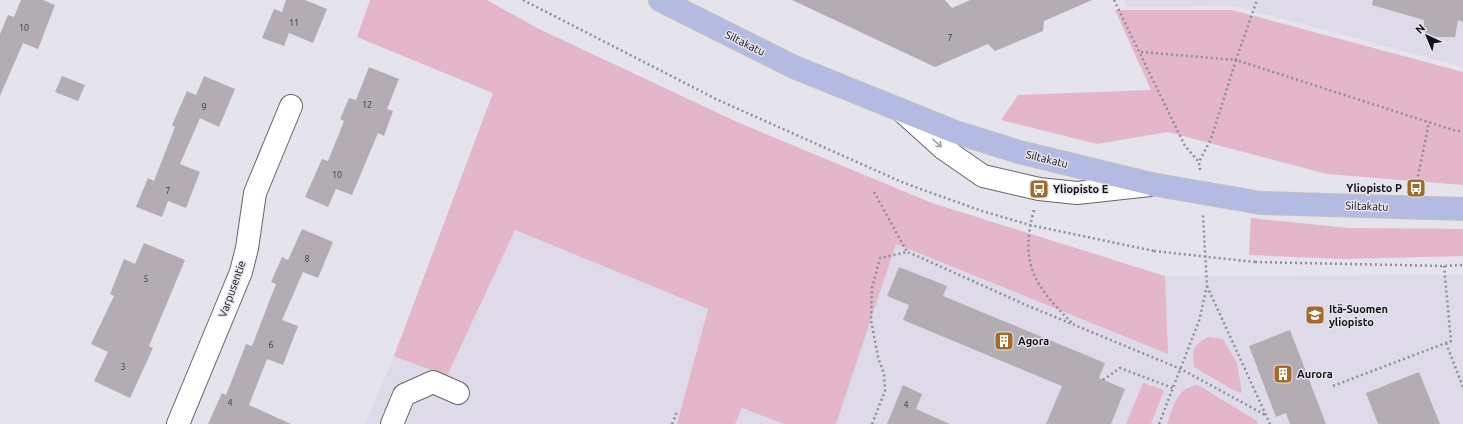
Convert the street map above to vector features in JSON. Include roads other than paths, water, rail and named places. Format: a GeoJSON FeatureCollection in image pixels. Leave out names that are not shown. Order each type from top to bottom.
{"type":"FeatureCollection","features":[{"type":"Feature","properties":{"kind":"main road","name":"Siltakatu"},"geometry":{"type":"LineString","coordinates":[[660,0],[794,67],[898,107],[955,132],[1019,152],[1151,184],[1261,203],[1463,208]]}},
{"type":"Feature","properties":{"kind":"street","name":"Varpusentie"},"geometry":{"type":"LineString","coordinates":[[178,424],[241,272],[247,248],[255,193],[290,106]]}},
{"type":"Feature","properties":{"kind":"street"},"geometry":{"type":"LineString","coordinates":[[898,107],[944,149],[983,176],[1039,190],[1077,193],[1151,184]]}},
{"type":"Feature","properties":{"kind":"street"},"geometry":{"type":"LineString","coordinates":[[392,424],[404,395],[433,382],[458,393]]}},
{"type":"Feature","properties":{"kind":"place","name":"Yliopisto P"},"geometry":{"type":"Point","coordinates":[1416,188]}},
{"type":"Feature","properties":{"kind":"place","name":"Yliopisto E"},"geometry":{"type":"Point","coordinates":[1039,189]}},
{"type":"Feature","properties":{"kind":"place","name":"Itä-Suomen yliopisto"},"geometry":{"type":"Point","coordinates":[1315,315]}},
{"type":"Feature","properties":{"kind":"place","name":"Agora"},"geometry":{"type":"Point","coordinates":[1004,341]}},
{"type":"Feature","properties":{"kind":"place","name":"Aurora"},"geometry":{"type":"Point","coordinates":[1283,374]}}]}
